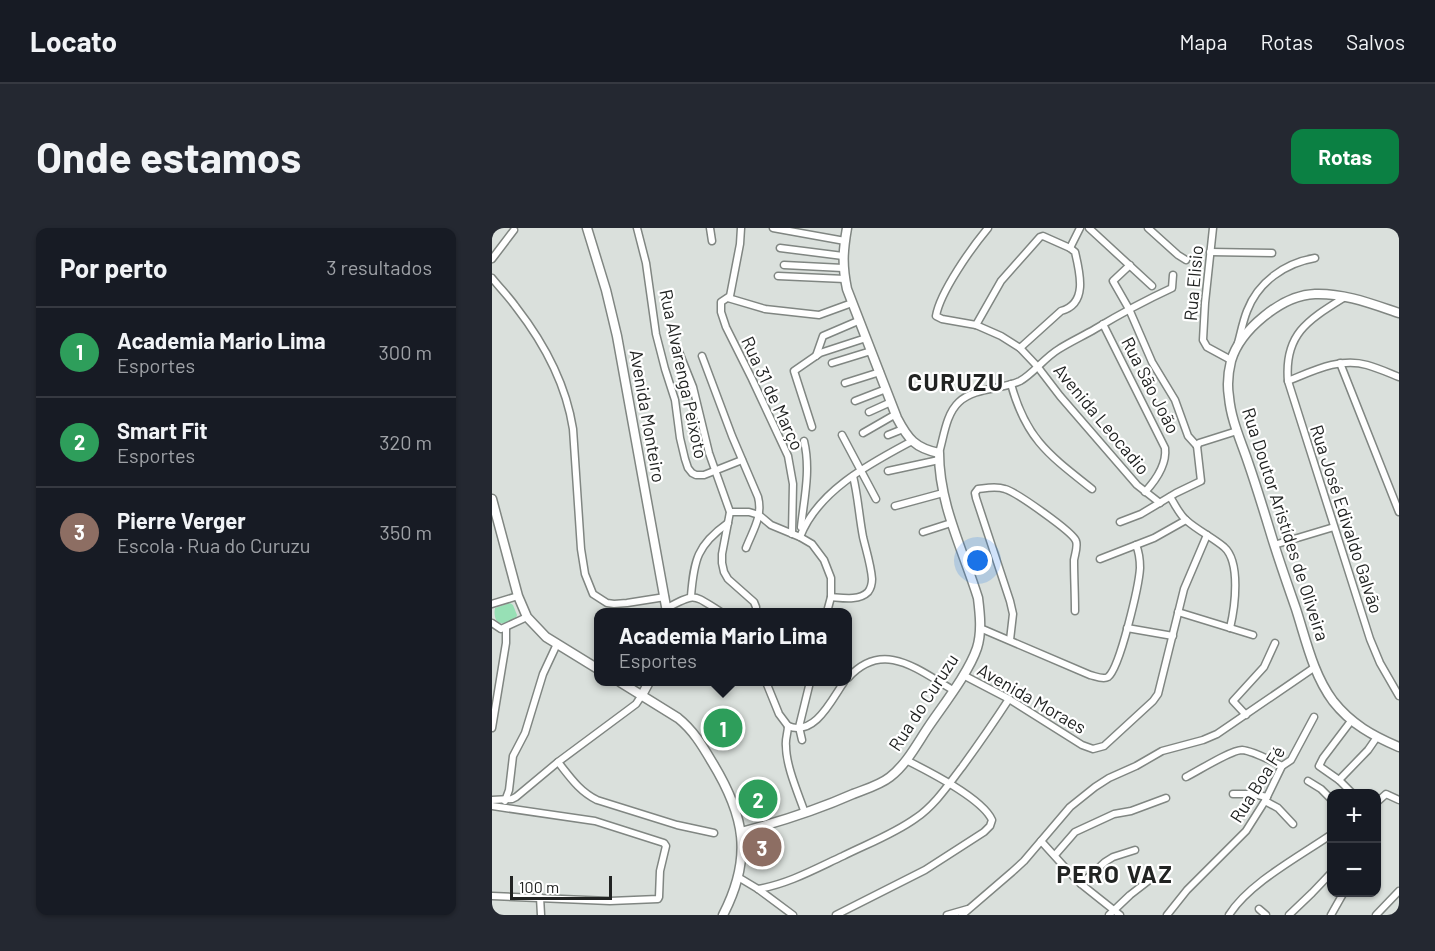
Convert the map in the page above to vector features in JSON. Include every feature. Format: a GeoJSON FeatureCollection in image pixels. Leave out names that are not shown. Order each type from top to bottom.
{"type":"FeatureCollection","features":[{"type":"Feature","properties":{"kind":"street","name":"Avenida Monteiro"},"geometry":{"type":"LineString","coordinates":[[587,228],[617,336],[667,608]]}},
{"type":"Feature","properties":{"kind":"street","name":"Rua Alvarenga Peixoto"},"geometry":{"type":"LineString","coordinates":[[637,228],[646,262],[656,334],[675,400],[685,459],[692,473],[696,475],[704,475],[742,460]]}},
{"type":"Feature","properties":{"kind":"street"},"geometry":{"type":"LineString","coordinates":[[710,228],[712,241]]}},
{"type":"Feature","properties":{"kind":"street"},"geometry":{"type":"LineString","coordinates":[[741,228],[737,264],[728,298],[765,309],[819,315],[852,303]]}},
{"type":"Feature","properties":{"kind":"street"},"geometry":{"type":"LineString","coordinates":[[773,228],[844,241]]}},
{"type":"Feature","properties":{"kind":"street"},"geometry":{"type":"LineString","coordinates":[[847,228],[843,268],[858,321],[903,429],[912,441],[939,456]]}},
{"type":"Feature","properties":{"kind":"street","name":"Avenida Leocadio"},"geometry":{"type":"LineString","coordinates":[[988,228],[951,282],[940,302],[936,316],[976,325],[1001,336],[1020,348],[1137,485],[1160,503]]}},
{"type":"Feature","properties":{"kind":"street"},"geometry":{"type":"LineString","coordinates":[[1070,248],[1080,228]]}},
{"type":"Feature","properties":{"kind":"street"},"geometry":{"type":"LineString","coordinates":[[1089,228],[1152,286]]}},
{"type":"Feature","properties":{"kind":"street"},"geometry":{"type":"LineString","coordinates":[[1148,228],[1186,260]]}},
{"type":"Feature","properties":{"kind":"street","name":"Rua Elisio"},"geometry":{"type":"LineString","coordinates":[[1213,228],[1205,303],[1204,344],[1210,350],[1231,360]]}},
{"type":"Feature","properties":{"kind":"street"},"geometry":{"type":"LineString","coordinates":[[492,259],[515,229]]}},
{"type":"Feature","properties":{"kind":"street"},"geometry":{"type":"LineString","coordinates":[[976,325],[1001,281],[1040,237],[1043,236],[1070,248],[1076,254],[1080,288],[1077,299],[1070,308],[1061,311],[1020,348]]}},
{"type":"Feature","properties":{"kind":"street"},"geometry":{"type":"LineString","coordinates":[[780,248],[843,256]]}},
{"type":"Feature","properties":{"kind":"street"},"geometry":{"type":"LineString","coordinates":[[1210,252],[1272,253]]}},
{"type":"Feature","properties":{"kind":"street"},"geometry":{"type":"LineString","coordinates":[[1238,346],[1248,309],[1257,292],[1285,267],[1315,258]]}},
{"type":"Feature","properties":{"kind":"street"},"geometry":{"type":"LineString","coordinates":[[784,265],[843,268]]}},
{"type":"Feature","properties":{"kind":"street"},"geometry":{"type":"LineString","coordinates":[[1120,522],[1141,514],[1201,481],[1197,446],[1188,436],[1174,400],[1152,362],[1129,309],[1113,281],[1130,265]]}},
{"type":"Feature","properties":{"kind":"street"},"geometry":{"type":"LineString","coordinates":[[939,456],[950,416],[961,400],[971,394],[1022,380],[1058,349],[1172,288],[1173,275]]}},
{"type":"Feature","properties":{"kind":"street"},"geometry":{"type":"LineString","coordinates":[[778,276],[845,279]]}},
{"type":"Feature","properties":{"kind":"street"},"geometry":{"type":"LineString","coordinates":[[492,278],[531,327],[565,394],[573,429],[581,549],[585,574],[593,594],[607,603],[614,604],[665,597]]}},
{"type":"Feature","properties":{"kind":"street","name":"Rua Doutor Aristídes de Oliveira"},"geometry":{"type":"LineString","coordinates":[[1399,313],[1363,301],[1326,294],[1294,298],[1277,306],[1261,319],[1238,346],[1231,360],[1228,386],[1237,432],[1319,679],[1332,700],[1352,721],[1377,737],[1399,747]]}},
{"type":"Feature","properties":{"kind":"street","name":"Rua José Edivaldo Galvão"},"geometry":{"type":"LineString","coordinates":[[1345,297],[1324,310],[1298,334],[1289,350],[1288,381],[1370,639],[1380,663],[1399,696]]}},
{"type":"Feature","properties":{"kind":"street","name":"Rua 31 de Março"},"geometry":{"type":"LineString","coordinates":[[728,298],[721,302],[721,312],[726,327],[788,456],[793,484],[792,534]]}},
{"type":"Feature","properties":{"kind":"street"},"geometry":{"type":"LineString","coordinates":[[816,356],[824,336],[858,321]]}},
{"type":"Feature","properties":{"kind":"street","name":"Rua São João"},"geometry":{"type":"LineString","coordinates":[[1103,324],[1165,448],[1161,471],[1145,492]]}},
{"type":"Feature","properties":{"kind":"street"},"geometry":{"type":"LineString","coordinates":[[812,427],[794,371],[820,353],[866,338]]}},
{"type":"Feature","properties":{"kind":"street"},"geometry":{"type":"LineString","coordinates":[[832,363],[871,351]]}},
{"type":"Feature","properties":{"kind":"street"},"geometry":{"type":"LineString","coordinates":[[679,352],[693,387],[709,453],[730,512],[722,554],[724,572],[728,579],[754,602],[756,608]]}},
{"type":"Feature","properties":{"kind":"street"},"geometry":{"type":"LineString","coordinates":[[702,356],[758,497],[759,516],[746,548]]}},
{"type":"Feature","properties":{"kind":"street"},"geometry":{"type":"LineString","coordinates":[[1288,381],[1323,367],[1351,362],[1366,364],[1399,377]]}},
{"type":"Feature","properties":{"kind":"street"},"geometry":{"type":"LineString","coordinates":[[1340,363],[1399,512]]}},
{"type":"Feature","properties":{"kind":"street"},"geometry":{"type":"LineString","coordinates":[[845,383],[880,372]]}},
{"type":"Feature","properties":{"kind":"street"},"geometry":{"type":"LineString","coordinates":[[1011,384],[1023,419],[1044,449],[1092,489]]}},
{"type":"Feature","properties":{"kind":"street"},"geometry":{"type":"LineString","coordinates":[[855,400],[886,388]]}},
{"type":"Feature","properties":{"kind":"street"},"geometry":{"type":"LineString","coordinates":[[869,412],[891,402]]}},
{"type":"Feature","properties":{"kind":"street"},"geometry":{"type":"LineString","coordinates":[[863,433],[896,414]]}},
{"type":"Feature","properties":{"kind":"street"},"geometry":{"type":"LineString","coordinates":[[888,435],[903,429]]}},
{"type":"Feature","properties":{"kind":"street"},"geometry":{"type":"LineString","coordinates":[[1197,446],[1199,443],[1237,432]]}},
{"type":"Feature","properties":{"kind":"street"},"geometry":{"type":"LineString","coordinates":[[842,435],[876,499]]}},
{"type":"Feature","properties":{"kind":"street"},"geometry":{"type":"LineString","coordinates":[[800,537],[808,469],[804,441]]}},
{"type":"Feature","properties":{"kind":"street"},"geometry":{"type":"LineString","coordinates":[[800,537],[804,526],[818,507],[853,476],[869,464],[912,441]]}},
{"type":"Feature","properties":{"kind":"street"},"geometry":{"type":"LineString","coordinates":[[888,471],[939,456]]}},
{"type":"Feature","properties":{"kind":"street","name":"Rua do Curuzu"},"geometry":{"type":"LineString","coordinates":[[741,832],[805,813],[881,782],[897,770],[963,675],[977,649],[980,628],[978,598],[951,523],[943,493],[939,456]]}},
{"type":"Feature","properties":{"kind":"street"},"geometry":{"type":"LineString","coordinates":[[831,597],[861,597],[871,587],[872,579],[853,476]]}},
{"type":"Feature","properties":{"kind":"street"},"geometry":{"type":"LineString","coordinates":[[1010,640],[1013,614],[976,498],[976,491],[991,487],[1011,491],[1068,531],[1076,541],[1075,611]]}},
{"type":"Feature","properties":{"kind":"street"},"geometry":{"type":"LineString","coordinates":[[895,506],[943,493]]}},
{"type":"Feature","properties":{"kind":"street"},"geometry":{"type":"LineString","coordinates":[[1170,497],[1186,520],[1226,548],[1232,562],[1235,581],[1235,600],[1230,628]]}},
{"type":"Feature","properties":{"kind":"street"},"geometry":{"type":"LineString","coordinates":[[492,500],[518,596],[527,617],[557,644],[594,667]]}},
{"type":"Feature","properties":{"kind":"street"},"geometry":{"type":"LineString","coordinates":[[730,512],[749,512],[812,544],[825,560],[831,578],[831,597],[828,608]]}},
{"type":"Feature","properties":{"kind":"street"},"geometry":{"type":"LineString","coordinates":[[1100,559],[1162,534],[1186,520]]}},
{"type":"Feature","properties":{"kind":"street"},"geometry":{"type":"LineString","coordinates":[[692,596],[693,576],[701,550],[707,540],[728,523]]}},
{"type":"Feature","properties":{"kind":"street"},"geometry":{"type":"LineString","coordinates":[[923,532],[951,523]]}},
{"type":"Feature","properties":{"kind":"street"},"geometry":{"type":"LineString","coordinates":[[1274,545],[1334,527]]}},
{"type":"Feature","properties":{"kind":"street"},"geometry":{"type":"LineString","coordinates":[[1127,628],[1173,636],[1184,589],[1207,535]]}},
{"type":"Feature","properties":{"kind":"street"},"geometry":{"type":"LineString","coordinates":[[980,628],[1090,675],[1104,678],[1110,675],[1127,628],[1140,568],[1136,545]]}},
{"type":"Feature","properties":{"kind":"street"},"geometry":{"type":"LineString","coordinates":[[492,604],[518,596]]}},
{"type":"Feature","properties":{"kind":"street"},"geometry":{"type":"LineString","coordinates":[[670,608],[686,597],[692,596],[715,608]]}},
{"type":"Feature","properties":{"kind":"street"},"geometry":{"type":"LineString","coordinates":[[1178,612],[1253,635]]}},
{"type":"Feature","properties":{"kind":"street"},"geometry":{"type":"LineString","coordinates":[[492,623],[501,629],[527,617]]}},
{"type":"Feature","properties":{"kind":"street"},"geometry":{"type":"LineString","coordinates":[[492,726],[506,643],[506,628]]}},
{"type":"Feature","properties":{"kind":"street","name":"Avenida Moraes"},"geometry":{"type":"LineString","coordinates":[[963,675],[1009,699],[1082,745],[1098,749],[1104,746],[1158,694],[1173,636]]}},
{"type":"Feature","properties":{"kind":"street"},"geometry":{"type":"LineString","coordinates":[[1246,715],[1233,701],[1264,667],[1275,643]]}},
{"type":"Feature","properties":{"kind":"street"},"geometry":{"type":"LineString","coordinates":[[502,807],[509,790],[513,756],[525,734],[543,674],[557,644]]}},
{"type":"Feature","properties":{"kind":"street"},"geometry":{"type":"LineString","coordinates":[[852,674],[866,663],[876,660],[897,660],[953,690]]}},
{"type":"Feature","properties":{"kind":"street"},"geometry":{"type":"LineString","coordinates":[[962,915],[1012,872],[1070,807],[1095,787],[1162,751],[1217,734],[1315,667]]}},
{"type":"Feature","properties":{"kind":"street"},"geometry":{"type":"LineString","coordinates":[[628,686],[686,724],[698,739],[729,792],[738,817],[742,845],[735,889],[723,915]]}},
{"type":"Feature","properties":{"kind":"street"},"geometry":{"type":"LineString","coordinates":[[492,800],[516,796],[636,704],[646,686]]}},
{"type":"Feature","properties":{"kind":"street"},"geometry":{"type":"LineString","coordinates":[[768,686],[779,714],[788,729],[785,745],[791,772],[805,813]]}},
{"type":"Feature","properties":{"kind":"street"},"geometry":{"type":"LineString","coordinates":[[802,740],[799,727],[809,686]]}},
{"type":"Feature","properties":{"kind":"street"},"geometry":{"type":"LineString","coordinates":[[788,729],[813,723],[841,686]]}},
{"type":"Feature","properties":{"kind":"street"},"geometry":{"type":"LineString","coordinates":[[758,889],[790,880],[916,819],[950,784],[1009,699]]}},
{"type":"Feature","properties":{"kind":"street","name":"Rua Boa Fé"},"geometry":{"type":"LineString","coordinates":[[1167,915],[1187,890],[1240,838],[1266,799],[1282,766],[1291,760],[1314,717]]}},
{"type":"Feature","properties":{"kind":"street"},"geometry":{"type":"LineString","coordinates":[[1348,789],[1319,764],[1352,721]]}},
{"type":"Feature","properties":{"kind":"street"},"geometry":{"type":"LineString","coordinates":[[1339,780],[1368,750],[1377,737]]}},
{"type":"Feature","properties":{"kind":"street"},"geometry":{"type":"LineString","coordinates":[[1186,777],[1242,750],[1282,766]]}},
{"type":"Feature","properties":{"kind":"street"},"geometry":{"type":"LineString","coordinates":[[837,915],[925,870],[990,826],[992,820],[987,811],[950,784],[906,759]]}},
{"type":"Feature","properties":{"kind":"street"},"geometry":{"type":"LineString","coordinates":[[558,762],[585,794],[597,800],[677,825],[714,833]]}},
{"type":"Feature","properties":{"kind":"street"},"geometry":{"type":"LineString","coordinates":[[1308,781],[1327,795]]}},
{"type":"Feature","properties":{"kind":"street"},"geometry":{"type":"LineString","coordinates":[[1233,794],[1253,794],[1266,799],[1293,824]]}},
{"type":"Feature","properties":{"kind":"street"},"geometry":{"type":"LineString","coordinates":[[1381,799],[1386,794],[1399,801]]}},
{"type":"Feature","properties":{"kind":"street"},"geometry":{"type":"LineString","coordinates":[[1054,855],[1076,832],[1105,818],[1166,798]]}},
{"type":"Feature","properties":{"kind":"street"},"geometry":{"type":"LineString","coordinates":[[492,806],[596,821],[664,843],[666,846],[660,871],[658,899],[610,901],[492,896]]}},
{"type":"Feature","properties":{"kind":"street"},"geometry":{"type":"LineString","coordinates":[[1229,915],[1266,879],[1327,837]]}},
{"type":"Feature","properties":{"kind":"street"},"geometry":{"type":"LineString","coordinates":[[1041,841],[1081,884],[1112,912],[1120,915]]}},
{"type":"Feature","properties":{"kind":"street"},"geometry":{"type":"LineString","coordinates":[[1081,884],[1105,862],[1135,850]]}},
{"type":"Feature","properties":{"kind":"street"},"geometry":{"type":"LineString","coordinates":[[738,877],[793,915]]}},
{"type":"Feature","properties":{"kind":"street"},"geometry":{"type":"LineString","coordinates":[[1289,915],[1327,877]]}},
{"type":"Feature","properties":{"kind":"street"},"geometry":{"type":"LineString","coordinates":[[1112,912],[1152,878]]}},
{"type":"Feature","properties":{"kind":"street"},"geometry":{"type":"LineString","coordinates":[[1376,915],[1399,891]]}},
{"type":"Feature","properties":{"kind":"street"},"geometry":{"type":"LineString","coordinates":[[540,897],[541,915]]}},
{"type":"Feature","properties":{"kind":"street"},"geometry":{"type":"LineString","coordinates":[[1331,915],[1341,897]]}},
{"type":"Feature","properties":{"kind":"street"},"geometry":{"type":"LineString","coordinates":[[947,915],[968,908]]}},
{"type":"Feature","properties":{"kind":"street"},"geometry":{"type":"LineString","coordinates":[[1259,909],[1266,915]]}},
{"type":"Feature","properties":{"kind":"green space"},"geometry":{"type":"Polygon","coordinates":[[[510,603],[517,615],[516,618],[508,623],[500,623],[495,618],[495,608],[510,603]]]}},
{"type":"Feature","properties":{"kind":"place","name":"Academia Mario Lima"},"geometry":{"type":"Point","coordinates":[723,728]}},
{"type":"Feature","properties":{"kind":"place","name":"Smart Fit"},"geometry":{"type":"Point","coordinates":[758,799]}},
{"type":"Feature","properties":{"kind":"place","name":"Pierre Verger"},"geometry":{"type":"Point","coordinates":[762,847]}},
{"type":"Feature","properties":{"kind":"district","name":"CURUZU"},"geometry":{"type":"Point","coordinates":[956,381]}},
{"type":"Feature","properties":{"kind":"district","name":"PERO VAZ"},"geometry":{"type":"Point","coordinates":[1115,873]}}]}
